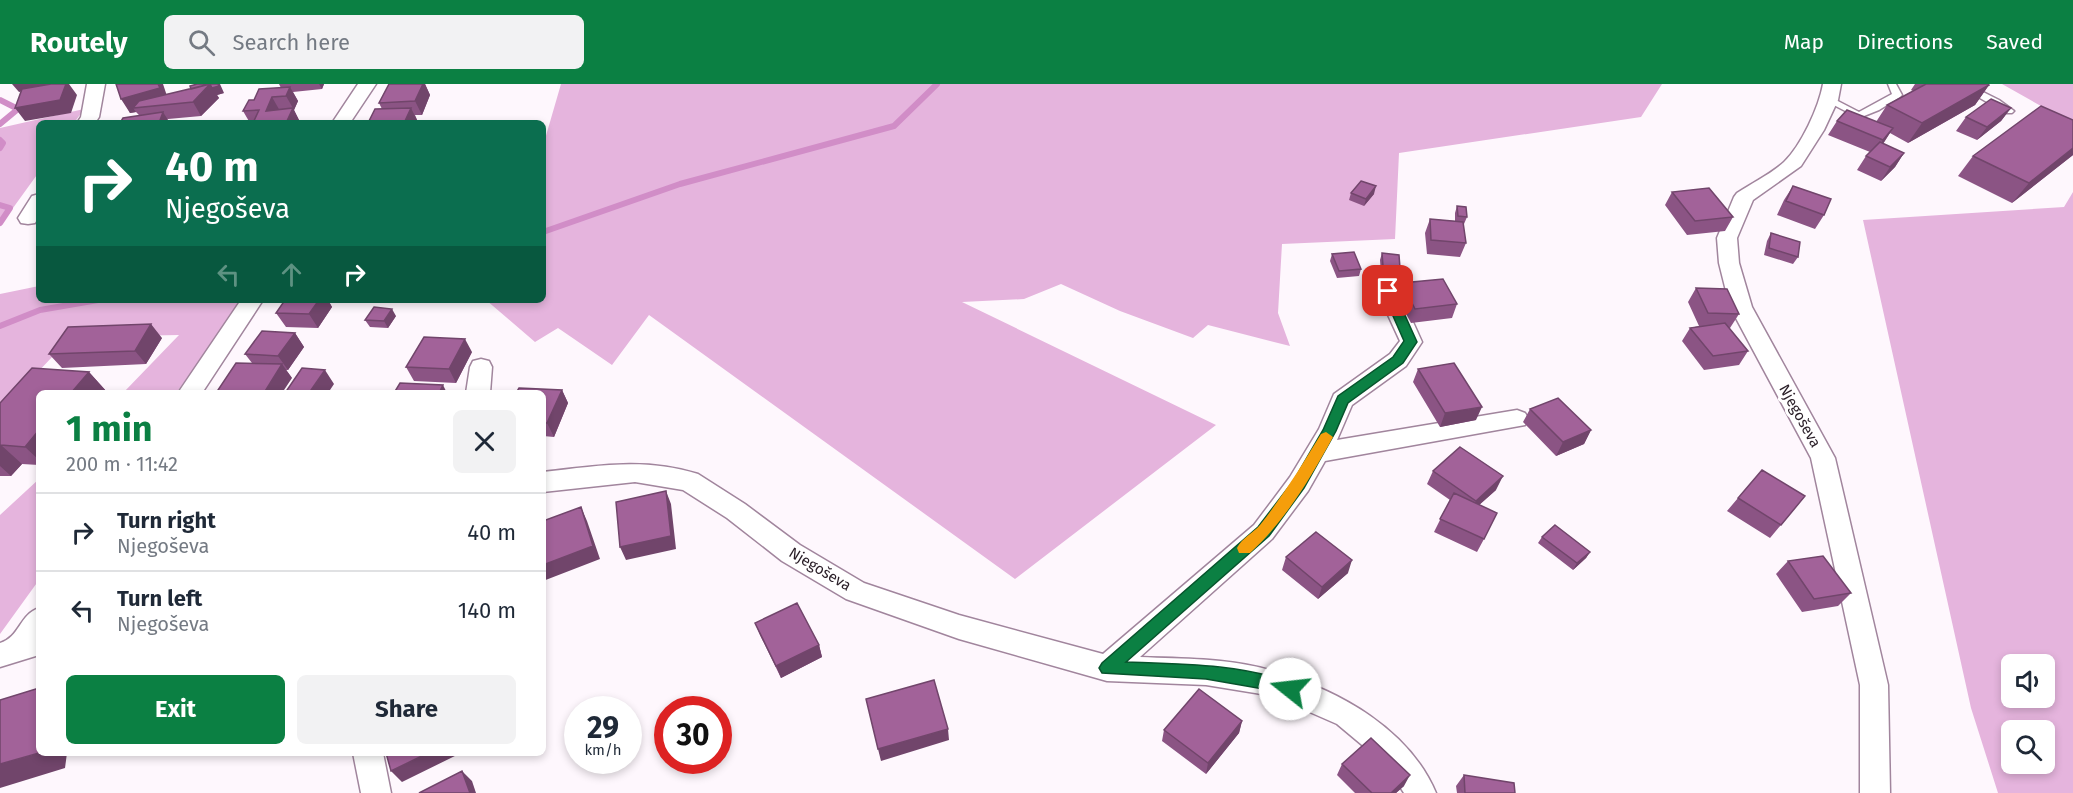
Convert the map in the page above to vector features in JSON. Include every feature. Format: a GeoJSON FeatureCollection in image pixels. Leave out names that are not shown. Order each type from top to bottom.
{"type":"FeatureCollection","features":[{"type":"Feature","properties":{"kind":"street"},"geometry":{"type":"LineString","coordinates":[[88,120],[96,84]]}},
{"type":"Feature","properties":{"kind":"street"},"geometry":{"type":"LineString","coordinates":[[343,120],[367,84]]}},
{"type":"Feature","properties":{"kind":"street","name":"Njegoševa"},"geometry":{"type":"LineString","coordinates":[[1830,92],[1815,130],[1791,166],[1744,197],[1727,238],[1728,263],[1741,308],[1823,458],[1874,685],[1875,793]]}},
{"type":"Feature","properties":{"kind":"street"},"geometry":{"type":"LineString","coordinates":[[28,218],[36,205]]}},
{"type":"Feature","properties":{"kind":"street"},"geometry":{"type":"LineString","coordinates":[[1107,668],[1263,532],[1299,484],[1329,431],[1342,400],[1398,360],[1411,342],[1388,291]]}},
{"type":"Feature","properties":{"kind":"street"},"geometry":{"type":"LineString","coordinates":[[192,390],[250,303]]}},
{"type":"Feature","properties":{"kind":"street"},"geometry":{"type":"LineString","coordinates":[[478,390],[481,367]]}},
{"type":"Feature","properties":{"kind":"street"},"geometry":{"type":"LineString","coordinates":[[1317,453],[1516,419]]}},
{"type":"Feature","properties":{"kind":"street","name":"Njegoševa"},"geometry":{"type":"LineString","coordinates":[[546,482],[635,472],[689,481],[736,511],[790,553],[855,591],[959,627],[1107,668],[1206,672],[1275,684],[1347,715],[1396,755],[1421,793]]}},
{"type":"Feature","properties":{"kind":"street"},"geometry":{"type":"LineString","coordinates":[[19,649],[36,624]]}},
{"type":"Feature","properties":{"kind":"street"},"geometry":{"type":"LineString","coordinates":[[369,756],[376,793]]}},
{"type":"Feature","properties":{"kind":"lane"},"geometry":{"type":"LineString","coordinates":[[1830,92],[1859,115],[1897,95],[1892,84]]}},
{"type":"Feature","properties":{"kind":"lane"},"geometry":{"type":"LineString","coordinates":[[1965,87],[2009,111]]}},
{"type":"Feature","properties":{"kind":"shaded area"},"geometry":{"type":"Polygon","coordinates":[[[561,84],[1662,84],[1641,117],[1399,153],[1395,239],[1282,244],[1278,313],[1290,346],[1208,325],[1193,338],[1120,311],[1061,284],[1024,299],[962,302],[1216,425],[1015,579],[649,315],[612,365],[558,328],[535,342],[490,303],[546,303],[546,136],[561,84]]]}},
{"type":"Feature","properties":{"kind":"shaded area"},"geometry":{"type":"Polygon","coordinates":[[[2002,84],[2073,84],[2073,124],[2002,84]]]}},
{"type":"Feature","properties":{"kind":"shaded area"},"geometry":{"type":"Polygon","coordinates":[[[84,109],[76,120],[36,120],[36,176],[0,226],[0,128],[84,109]]]}},
{"type":"Feature","properties":{"kind":"shaded area"},"geometry":{"type":"Polygon","coordinates":[[[2073,192],[2073,793],[1998,793],[1971,708],[1863,220],[2064,207],[2073,192]]]}},
{"type":"Feature","properties":{"kind":"shaded area"},"geometry":{"type":"Polygon","coordinates":[[[36,287],[36,303],[238,303],[229,321],[178,390],[126,390],[179,335],[71,337],[0,412],[0,294],[36,287]]]}},
{"type":"Feature","properties":{"kind":"shaded area"},"geometry":{"type":"Polygon","coordinates":[[[36,482],[36,584],[0,634],[0,515],[36,482]]]}},
{"type":"Feature","properties":{"kind":"building"},"geometry":{"type":"Polygon","coordinates":[[[66,84],[60,100],[15,108],[22,89],[66,84]]]}},
{"type":"Feature","properties":{"kind":"building"},"geometry":{"type":"Polygon","coordinates":[[[116,84],[158,84],[160,88],[121,99],[116,84]]]}},
{"type":"Feature","properties":{"kind":"building"},"geometry":{"type":"Polygon","coordinates":[[[210,84],[191,89],[190,86],[210,84]]]}},
{"type":"Feature","properties":{"kind":"building"},"geometry":{"type":"Polygon","coordinates":[[[210,84],[218,84],[219,86],[212,88],[210,84]]]}},
{"type":"Feature","properties":{"kind":"building"},"geometry":{"type":"Polygon","coordinates":[[[210,84],[193,102],[133,108],[139,101],[210,84]]]}},
{"type":"Feature","properties":{"kind":"building"},"geometry":{"type":"Polygon","coordinates":[[[389,84],[423,84],[415,101],[379,103],[389,84]]]}},
{"type":"Feature","properties":{"kind":"building"},"geometry":{"type":"Polygon","coordinates":[[[1926,84],[1989,85],[1922,123],[1887,105],[1926,84]]]}},
{"type":"Feature","properties":{"kind":"building"},"geometry":{"type":"Polygon","coordinates":[[[290,87],[286,96],[272,97],[266,111],[293,108],[287,120],[254,120],[259,110],[243,111],[249,100],[254,100],[259,89],[290,87]]]}},
{"type":"Feature","properties":{"kind":"building"},"geometry":{"type":"Polygon","coordinates":[[[1991,99],[2011,108],[1987,127],[1966,117],[1991,99]]]}},
{"type":"Feature","properties":{"kind":"building"},"geometry":{"type":"Polygon","coordinates":[[[2041,106],[2073,120],[2073,148],[2029,183],[1973,156],[2041,106]]]}},
{"type":"Feature","properties":{"kind":"building"},"geometry":{"type":"Polygon","coordinates":[[[411,108],[405,120],[370,120],[375,109],[411,108]]]}},
{"type":"Feature","properties":{"kind":"building"},"geometry":{"type":"Polygon","coordinates":[[[1847,110],[1893,128],[1883,140],[1837,121],[1847,110]]]}},
{"type":"Feature","properties":{"kind":"building"},"geometry":{"type":"Polygon","coordinates":[[[163,112],[160,120],[122,120],[163,112]]]}},
{"type":"Feature","properties":{"kind":"building"},"geometry":{"type":"Polygon","coordinates":[[[1880,142],[1904,153],[1890,167],[1866,156],[1880,142]]]}},
{"type":"Feature","properties":{"kind":"building"},"geometry":{"type":"Polygon","coordinates":[[[1361,181],[1376,186],[1366,199],[1351,193],[1361,181]]]}},
{"type":"Feature","properties":{"kind":"building"},"geometry":{"type":"Polygon","coordinates":[[[1793,186],[1831,199],[1824,215],[1786,201],[1793,186]]]}},
{"type":"Feature","properties":{"kind":"building"},"geometry":{"type":"Polygon","coordinates":[[[1709,188],[1733,217],[1695,221],[1672,192],[1709,188]]]}},
{"type":"Feature","properties":{"kind":"building"},"geometry":{"type":"Polygon","coordinates":[[[1457,206],[1466,207],[1467,217],[1458,216],[1457,206]]]}},
{"type":"Feature","properties":{"kind":"building"},"geometry":{"type":"Polygon","coordinates":[[[1430,219],[1463,222],[1466,243],[1431,240],[1430,219]]]}},
{"type":"Feature","properties":{"kind":"building"},"geometry":{"type":"Polygon","coordinates":[[[1771,233],[1800,242],[1798,257],[1769,248],[1771,233]]]}},
{"type":"Feature","properties":{"kind":"building"},"geometry":{"type":"Polygon","coordinates":[[[1354,252],[1361,269],[1339,271],[1332,254],[1354,252]]]}},
{"type":"Feature","properties":{"kind":"building"},"geometry":{"type":"Polygon","coordinates":[[[1382,253],[1399,255],[1400,268],[1383,266],[1382,253]]]}},
{"type":"Feature","properties":{"kind":"building"},"geometry":{"type":"Polygon","coordinates":[[[1443,279],[1457,304],[1415,309],[1402,283],[1443,279]]]}},
{"type":"Feature","properties":{"kind":"building"},"geometry":{"type":"Polygon","coordinates":[[[1696,288],[1727,289],[1739,314],[1708,313],[1696,288]]]}},
{"type":"Feature","properties":{"kind":"building"},"geometry":{"type":"Polygon","coordinates":[[[283,303],[317,303],[309,314],[276,313],[283,303]]]}},
{"type":"Feature","properties":{"kind":"building"},"geometry":{"type":"Polygon","coordinates":[[[374,307],[392,309],[384,321],[365,320],[374,307]]]}},
{"type":"Feature","properties":{"kind":"building"},"geometry":{"type":"Polygon","coordinates":[[[1725,323],[1748,351],[1713,356],[1690,328],[1725,323]]]}},
{"type":"Feature","properties":{"kind":"building"},"geometry":{"type":"Polygon","coordinates":[[[151,324],[135,351],[49,354],[68,327],[151,324]]]}},
{"type":"Feature","properties":{"kind":"building"},"geometry":{"type":"Polygon","coordinates":[[[262,331],[295,333],[278,356],[245,354],[262,331]]]}},
{"type":"Feature","properties":{"kind":"building"},"geometry":{"type":"Polygon","coordinates":[[[424,337],[465,339],[449,369],[406,367],[424,337]]]}},
{"type":"Feature","properties":{"kind":"building"},"geometry":{"type":"Polygon","coordinates":[[[236,363],[282,364],[266,390],[218,390],[236,363]]]}},
{"type":"Feature","properties":{"kind":"building"},"geometry":{"type":"Polygon","coordinates":[[[1454,363],[1482,407],[1445,413],[1418,369],[1454,363]]]}},
{"type":"Feature","properties":{"kind":"building"},"geometry":{"type":"Polygon","coordinates":[[[32,368],[89,372],[74,390],[36,390],[36,434],[25,447],[0,446],[0,403],[32,368]]]}},
{"type":"Feature","properties":{"kind":"building"},"geometry":{"type":"Polygon","coordinates":[[[302,368],[325,370],[311,390],[287,390],[302,368]]]}},
{"type":"Feature","properties":{"kind":"building"},"geometry":{"type":"Polygon","coordinates":[[[400,383],[443,385],[440,390],[396,390],[400,383]]]}},
{"type":"Feature","properties":{"kind":"building"},"geometry":{"type":"Polygon","coordinates":[[[519,388],[562,390],[546,423],[546,390],[518,390],[519,388]]]}},
{"type":"Feature","properties":{"kind":"building"},"geometry":{"type":"Polygon","coordinates":[[[1558,398],[1591,430],[1563,442],[1530,409],[1558,398]]]}},
{"type":"Feature","properties":{"kind":"building"},"geometry":{"type":"Polygon","coordinates":[[[1460,447],[1503,476],[1476,501],[1433,471],[1460,447]]]}},
{"type":"Feature","properties":{"kind":"building"},"geometry":{"type":"Polygon","coordinates":[[[1762,470],[1805,496],[1781,525],[1738,498],[1762,470]]]}},
{"type":"Feature","properties":{"kind":"building"},"geometry":{"type":"Polygon","coordinates":[[[666,491],[671,536],[620,547],[616,502],[666,491]]]}},
{"type":"Feature","properties":{"kind":"building"},"geometry":{"type":"Polygon","coordinates":[[[1454,493],[1497,513],[1484,539],[1440,519],[1454,493]]]}},
{"type":"Feature","properties":{"kind":"building"},"geometry":{"type":"Polygon","coordinates":[[[581,507],[593,546],[546,564],[546,520],[581,507]]]}},
{"type":"Feature","properties":{"kind":"building"},"geometry":{"type":"Polygon","coordinates":[[[1555,525],[1590,552],[1577,563],[1542,537],[1555,525]]]}},
{"type":"Feature","properties":{"kind":"building"},"geometry":{"type":"Polygon","coordinates":[[[1316,532],[1352,560],[1322,587],[1286,557],[1316,532]]]}},
{"type":"Feature","properties":{"kind":"building"},"geometry":{"type":"Polygon","coordinates":[[[1823,556],[1851,593],[1814,599],[1788,561],[1823,556]]]}},
{"type":"Feature","properties":{"kind":"building"},"geometry":{"type":"Polygon","coordinates":[[[797,603],[819,645],[776,666],[755,623],[797,603]]]}},
{"type":"Feature","properties":{"kind":"building"},"geometry":{"type":"Polygon","coordinates":[[[934,680],[948,729],[878,749],[866,699],[934,680]]]}},
{"type":"Feature","properties":{"kind":"building"},"geometry":{"type":"Polygon","coordinates":[[[36,689],[36,754],[0,764],[0,700],[36,689]]]}},
{"type":"Feature","properties":{"kind":"building"},"geometry":{"type":"Polygon","coordinates":[[[1199,689],[1242,721],[1208,763],[1164,730],[1199,689]]]}},
{"type":"Feature","properties":{"kind":"building"},"geometry":{"type":"Polygon","coordinates":[[[1371,738],[1410,775],[1391,793],[1372,793],[1342,764],[1371,738]]]}},
{"type":"Feature","properties":{"kind":"building"},"geometry":{"type":"Polygon","coordinates":[[[387,756],[422,756],[391,771],[387,756]]]}},
{"type":"Feature","properties":{"kind":"building"},"geometry":{"type":"Polygon","coordinates":[[[462,771],[470,793],[419,793],[462,771]]]}},
{"type":"Feature","properties":{"kind":"building"},"geometry":{"type":"Polygon","coordinates":[[[1464,775],[1514,783],[1515,793],[1465,793],[1464,775]]]}},
{"type":"Feature","properties":{"kind":"waterway"},"geometry":{"type":"LineString","coordinates":[[546,231],[680,184],[894,126],[937,84]]}},
{"type":"Feature","properties":{"kind":"waterway"},"geometry":{"type":"LineString","coordinates":[[0,100],[18,109],[0,124]]}},
{"type":"Feature","properties":{"kind":"waterway"},"geometry":{"type":"LineString","coordinates":[[0,140],[3,143],[0,148]]}},
{"type":"Feature","properties":{"kind":"waterway"},"geometry":{"type":"LineString","coordinates":[[0,205],[10,208],[0,223]]}},
{"type":"Feature","properties":{"kind":"waterway"},"geometry":{"type":"LineString","coordinates":[[0,326],[40,310],[81,303]]}},
{"type":"Feature","properties":{"kind":"slow traffic"},"geometry":{"type":"LineString","coordinates":[[1244,548],[1263,532],[1299,484],[1326,437]]}},
{"type":"Feature","properties":{"kind":"route"},"geometry":{"type":"LineString","coordinates":[[1290,689],[1275,684],[1206,672],[1107,668],[1263,532],[1299,484],[1329,431],[1342,400],[1398,360],[1411,342],[1388,291]]}}]}
